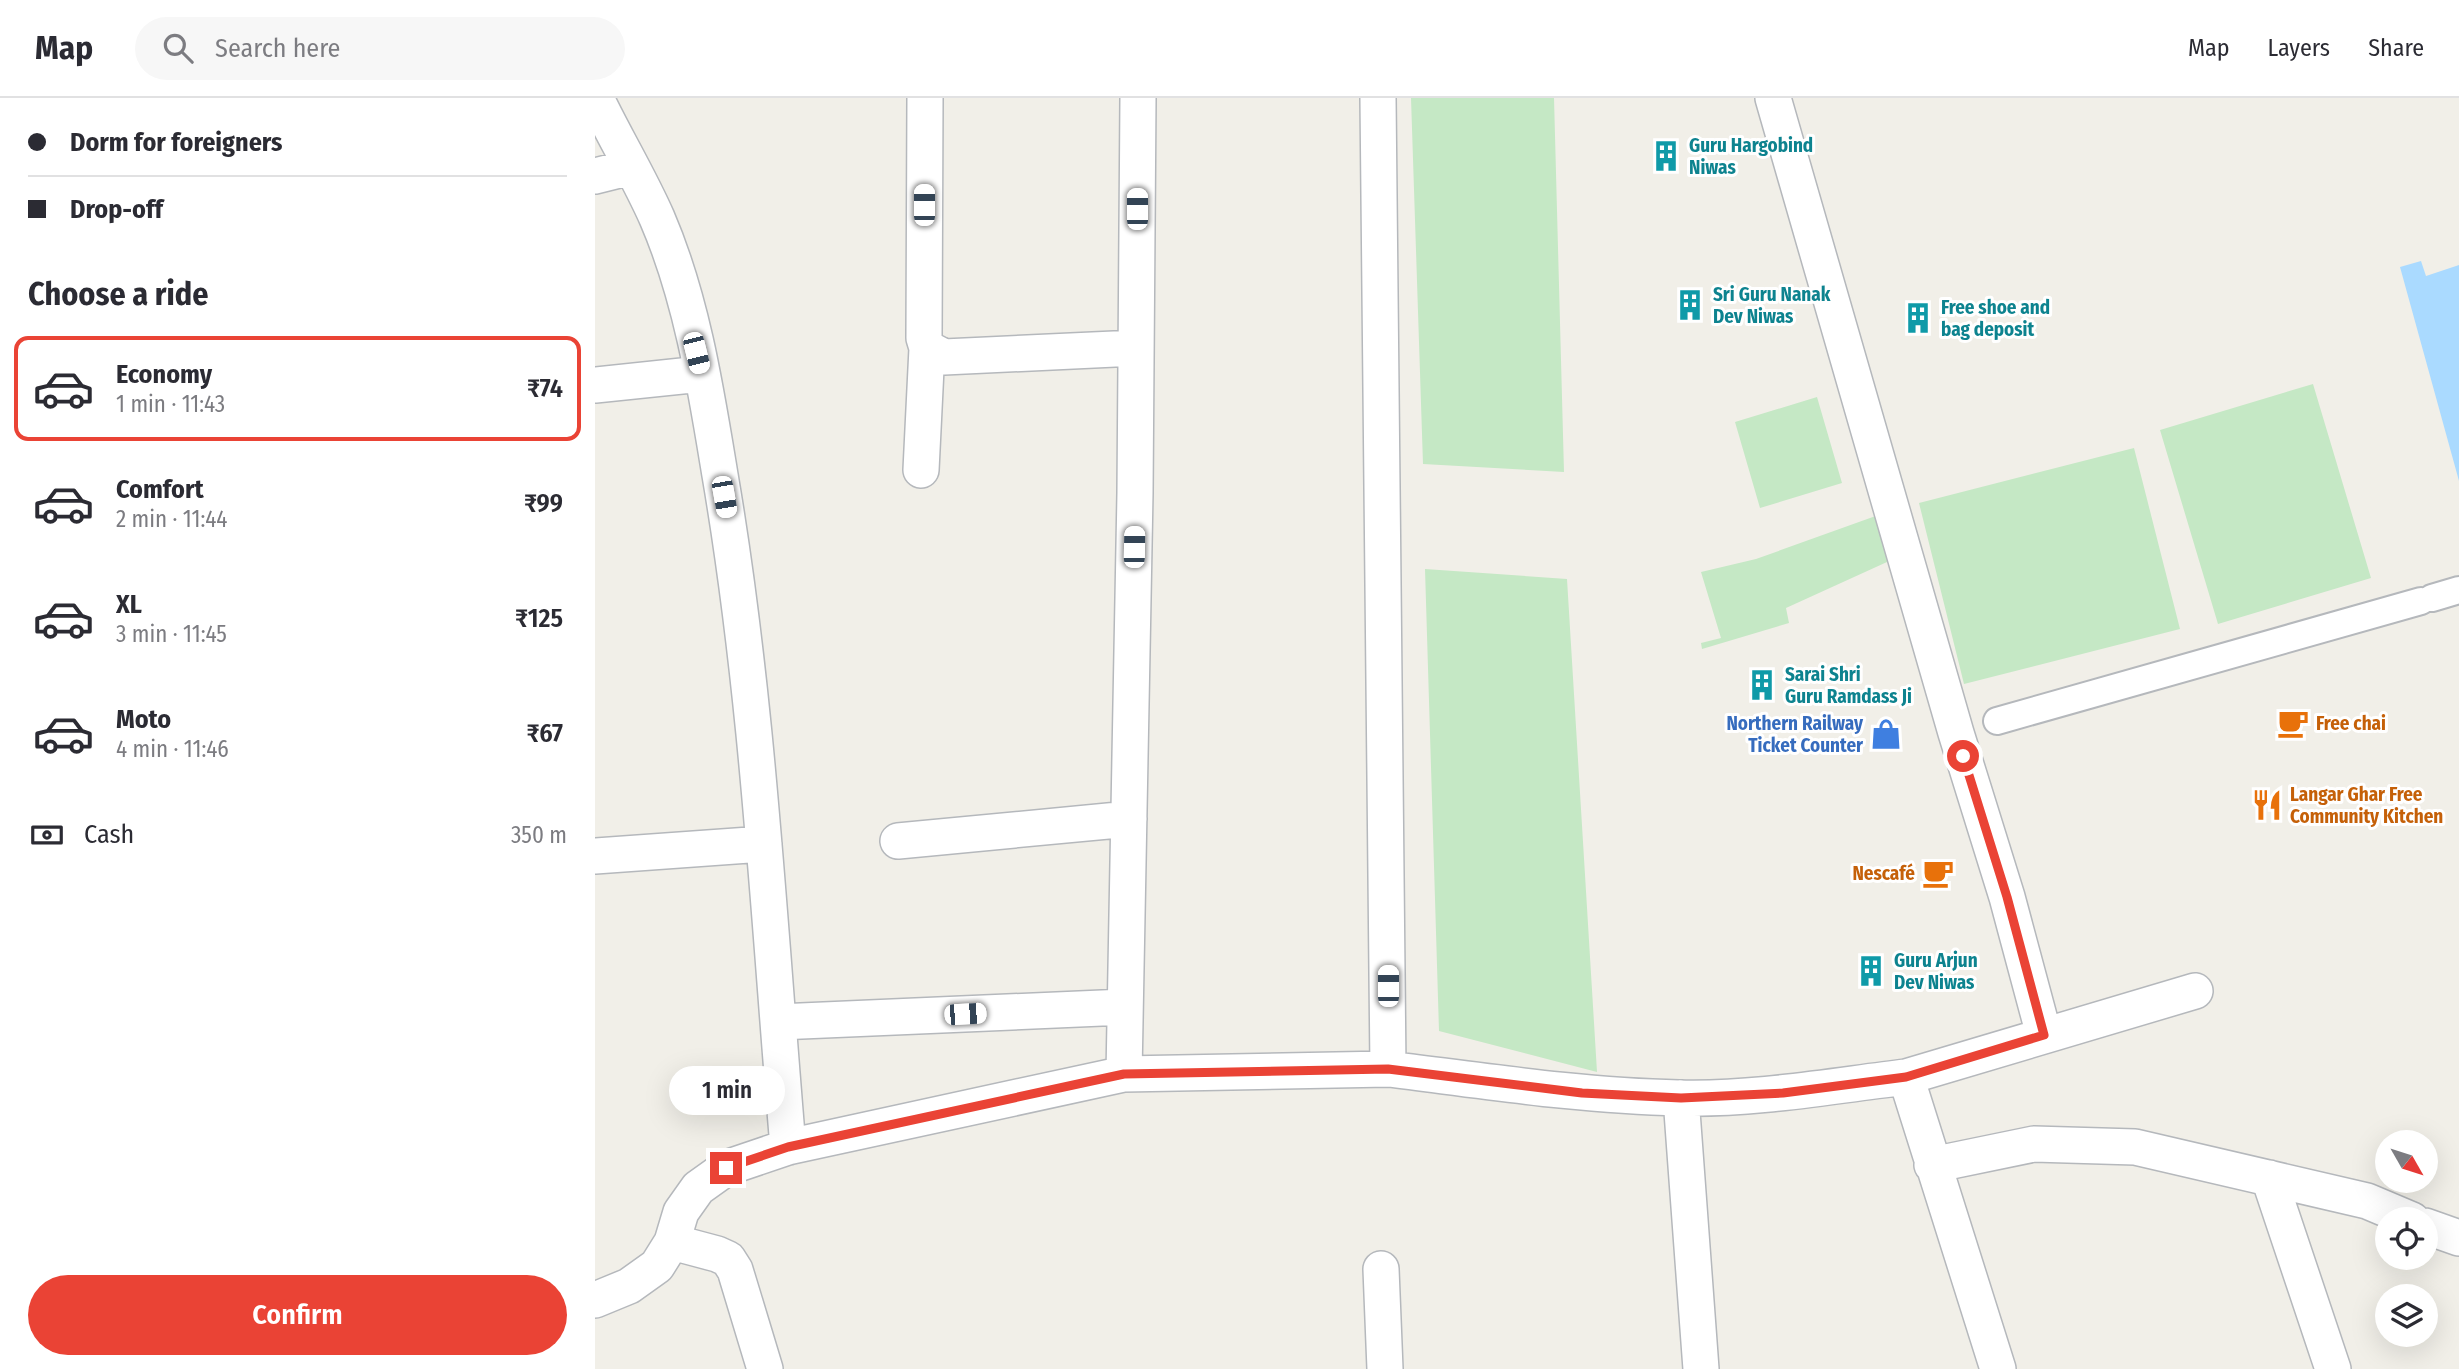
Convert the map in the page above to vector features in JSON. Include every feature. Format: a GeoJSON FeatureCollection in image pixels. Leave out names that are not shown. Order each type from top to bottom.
{"type":"FeatureCollection","features":[{"type":"Feature","properties":{"kind":"street"},"geometry":{"type":"LineString","coordinates":[[596,98],[657,219],[681,290],[701,374],[736,571],[764,844],[788,1147]]}},
{"type":"Feature","properties":{"kind":"street"},"geometry":{"type":"LineString","coordinates":[[921,470],[927,348],[924,338],[925,98]]}},
{"type":"Feature","properties":{"kind":"street"},"geometry":{"type":"LineString","coordinates":[[1124,1074],[1138,98]]}},
{"type":"Feature","properties":{"kind":"street"},"geometry":{"type":"LineString","coordinates":[[1378,98],[1388,1069]]}},
{"type":"Feature","properties":{"kind":"street"},"geometry":{"type":"LineString","coordinates":[[1773,98],[1976,727],[2007,897],[2044,1035]]}},
{"type":"Feature","properties":{"kind":"street"},"geometry":{"type":"LineString","coordinates":[[595,176],[631,167]]}},
{"type":"Feature","properties":{"kind":"street"},"geometry":{"type":"LineString","coordinates":[[927,348],[944,357],[1136,348]]}},
{"type":"Feature","properties":{"kind":"street"},"geometry":{"type":"LineString","coordinates":[[595,385],[701,374]]}},
{"type":"Feature","properties":{"kind":"street"},"geometry":{"type":"LineString","coordinates":[[1976,727],[2459,590]]}},
{"type":"Feature","properties":{"kind":"street"},"geometry":{"type":"LineString","coordinates":[[898,841],[1129,819]]}},
{"type":"Feature","properties":{"kind":"street"},"geometry":{"type":"LineString","coordinates":[[595,856],[764,844]]}},
{"type":"Feature","properties":{"kind":"street"},"geometry":{"type":"LineString","coordinates":[[595,1300],[638,1280],[657,1266],[672,1242],[681,1212],[698,1188],[726,1168],[788,1147],[1124,1074],[1388,1069],[1582,1093],[1681,1098],[1783,1093],[1906,1077],[2195,991]]}},
{"type":"Feature","properties":{"kind":"street"},"geometry":{"type":"LineString","coordinates":[[778,1022],[1125,1007]]}},
{"type":"Feature","properties":{"kind":"street"},"geometry":{"type":"LineString","coordinates":[[1906,1077],[1998,1369]]}},
{"type":"Feature","properties":{"kind":"street"},"geometry":{"type":"LineString","coordinates":[[1681,1098],[1700,1369]]}},
{"type":"Feature","properties":{"kind":"street"},"geometry":{"type":"LineString","coordinates":[[1932,1165],[2035,1144],[2135,1147],[2367,1201],[2381,1207]]}},
{"type":"Feature","properties":{"kind":"street"},"geometry":{"type":"LineString","coordinates":[[2269,1178],[2333,1369]]}},
{"type":"Feature","properties":{"kind":"street"},"geometry":{"type":"LineString","coordinates":[[2438,1231],[2459,1238]]}},
{"type":"Feature","properties":{"kind":"street"},"geometry":{"type":"LineString","coordinates":[[672,1242],[728,1259],[735,1270],[765,1369]]}},
{"type":"Feature","properties":{"kind":"street"},"geometry":{"type":"LineString","coordinates":[[1381,1269],[1385,1369]]}},
{"type":"Feature","properties":{"kind":"green space"},"geometry":{"type":"Polygon","coordinates":[[[1411,98],[1554,98],[1564,472],[1423,464],[1411,98]]]}},
{"type":"Feature","properties":{"kind":"green space"},"geometry":{"type":"Polygon","coordinates":[[[2313,384],[2371,578],[2218,624],[2160,430],[2313,384]]]}},
{"type":"Feature","properties":{"kind":"green space"},"geometry":{"type":"Polygon","coordinates":[[[1817,397],[1842,483],[1760,508],[1735,422],[1817,397]]]}},
{"type":"Feature","properties":{"kind":"green space"},"geometry":{"type":"Polygon","coordinates":[[[2134,448],[2180,629],[1964,684],[1919,503],[2134,448]]]}},
{"type":"Feature","properties":{"kind":"green space"},"geometry":{"type":"Polygon","coordinates":[[[1884,513],[1898,557],[1786,608],[1789,623],[1702,649],[1701,643],[1721,638],[1701,572],[1756,559],[1884,513]]]}},
{"type":"Feature","properties":{"kind":"green space"},"geometry":{"type":"Polygon","coordinates":[[[1425,569],[1567,579],[1597,1072],[1439,1031],[1425,569]]]}},
{"type":"Feature","properties":{"kind":"water"},"geometry":{"type":"Polygon","coordinates":[[[2421,261],[2426,276],[2459,265],[2459,481],[2400,267],[2421,261]]]}},
{"type":"Feature","properties":{"kind":"place","name":"Guru Hargobind Niwas"},"geometry":{"type":"Point","coordinates":[1666,156]}},
{"type":"Feature","properties":{"kind":"place","name":"Sri Guru Nanak Dev Niwas"},"geometry":{"type":"Point","coordinates":[1690,305]}},
{"type":"Feature","properties":{"kind":"place","name":"Free shoe and bag deposit"},"geometry":{"type":"Point","coordinates":[1918,318]}},
{"type":"Feature","properties":{"kind":"place","name":"Sarai Shri Guru Ramdass Ji"},"geometry":{"type":"Point","coordinates":[1762,685]}},
{"type":"Feature","properties":{"kind":"place","name":"Free chai"},"geometry":{"type":"Point","coordinates":[2293,723]}},
{"type":"Feature","properties":{"kind":"place","name":"Northern Railway Ticket Counter"},"geometry":{"type":"Point","coordinates":[1886,734]}},
{"type":"Feature","properties":{"kind":"place","name":"Langar Ghar Free Community Kitchen"},"geometry":{"type":"Point","coordinates":[2267,805]}},
{"type":"Feature","properties":{"kind":"place","name":"Nescafé"},"geometry":{"type":"Point","coordinates":[1938,873]}},
{"type":"Feature","properties":{"kind":"place","name":"Guru Arjun Dev Niwas"},"geometry":{"type":"Point","coordinates":[1871,971]}},
{"type":"Feature","properties":{"kind":"route"},"geometry":{"type":"LineString","coordinates":[[726,1168],[788,1147],[1124,1074],[1388,1069],[1582,1093],[1681,1098],[1783,1093],[1906,1077],[2044,1035],[2007,897],[1963,756]]}}]}
